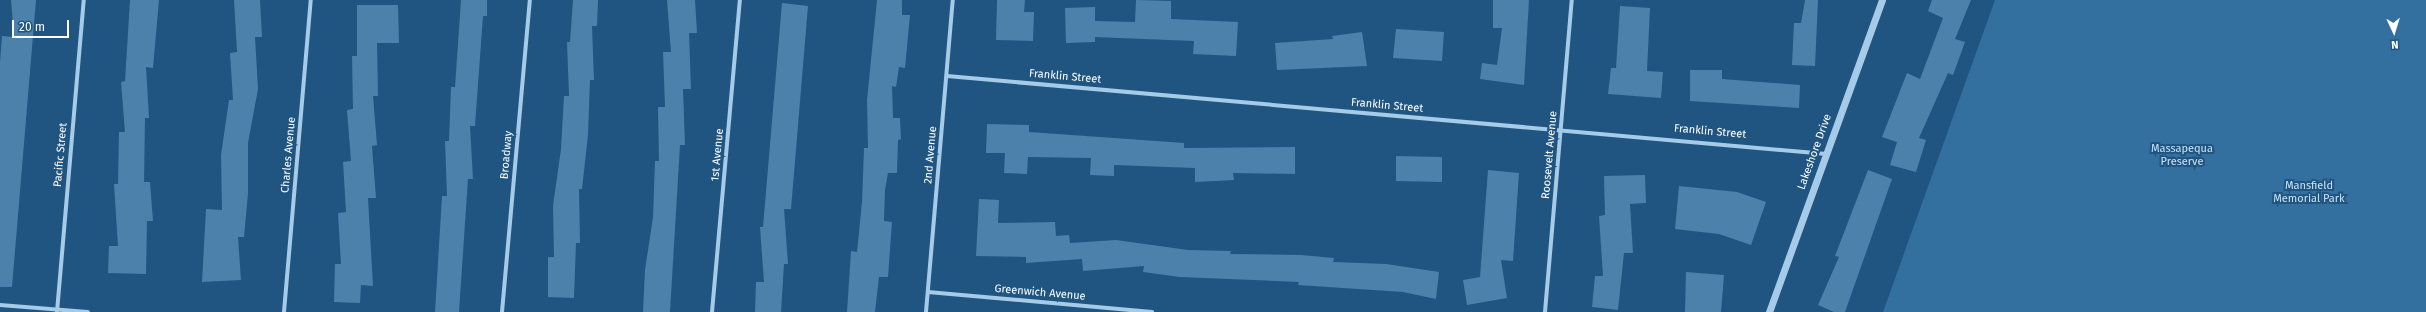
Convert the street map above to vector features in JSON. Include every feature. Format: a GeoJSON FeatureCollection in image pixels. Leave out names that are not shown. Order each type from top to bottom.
{"type":"FeatureCollection","features":[{"type":"Feature","properties":{"kind":"street","name":"Pacific Street"},"geometry":{"type":"LineString","coordinates":[[57,311],[84,0]]}},
{"type":"Feature","properties":{"kind":"street","name":"Charles Avenue"},"geometry":{"type":"LineString","coordinates":[[284,312],[311,0]]}},
{"type":"Feature","properties":{"kind":"street","name":"Broadway"},"geometry":{"type":"LineString","coordinates":[[502,312],[530,0]]}},
{"type":"Feature","properties":{"kind":"street","name":"1st Avenue"},"geometry":{"type":"LineString","coordinates":[[712,312],[740,0]]}},
{"type":"Feature","properties":{"kind":"street","name":"2nd Avenue"},"geometry":{"type":"LineString","coordinates":[[926,312],[953,0]]}},
{"type":"Feature","properties":{"kind":"street","name":"Roosevelt Avenue"},"geometry":{"type":"LineString","coordinates":[[1545,312],[1572,0]]}},
{"type":"Feature","properties":{"kind":"street","name":"Lakeshore Drive"},"geometry":{"type":"LineString","coordinates":[[1769,312],[1882,0]]}},
{"type":"Feature","properties":{"kind":"street","name":"Franklin Street"},"geometry":{"type":"LineString","coordinates":[[947,76],[1827,154]]}},
{"type":"Feature","properties":{"kind":"street","name":"Greenwich Avenue"},"geometry":{"type":"LineString","coordinates":[[928,292],[1111,310],[1152,312]]}},
{"type":"Feature","properties":{"kind":"street"},"geometry":{"type":"LineString","coordinates":[[0,305],[57,311],[88,312]]}},
{"type":"Feature","properties":{"kind":"green space","name":"Massapequa Preserve"},"geometry":{"type":"Polygon","coordinates":[[[1995,0],[2426,0],[2426,312],[1883,312],[1995,0]]]}},
{"type":"Feature","properties":{"kind":"building"},"geometry":{"type":"Polygon","coordinates":[[[11,0],[36,0],[12,287],[0,287],[0,62],[2,36],[14,37],[11,0]]]}},
{"type":"Feature","properties":{"kind":"building"},"geometry":{"type":"Polygon","coordinates":[[[130,0],[159,0],[153,68],[146,67],[149,118],[145,118],[144,182],[150,182],[153,221],[147,221],[146,274],[108,273],[109,246],[118,246],[114,184],[118,184],[119,132],[125,132],[121,82],[125,81],[130,0]]]}},
{"type":"Feature","properties":{"kind":"building"},"geometry":{"type":"Polygon","coordinates":[[[234,0],[260,0],[262,37],[255,37],[258,89],[248,143],[248,193],[244,237],[238,237],[241,280],[202,282],[206,209],[222,210],[221,155],[229,100],[233,100],[230,53],[237,52],[234,0]]]}},
{"type":"Feature","properties":{"kind":"building"},"geometry":{"type":"Polygon","coordinates":[[[461,0],[487,0],[487,16],[483,16],[475,126],[470,126],[473,179],[468,179],[459,312],[435,312],[442,196],[447,196],[445,141],[449,141],[451,87],[455,87],[461,0]]]}},
{"type":"Feature","properties":{"kind":"building"},"geometry":{"type":"Polygon","coordinates":[[[573,0],[598,0],[597,26],[592,26],[594,80],[590,80],[588,135],[582,189],[579,189],[580,243],[576,243],[574,298],[548,297],[548,257],[554,257],[553,206],[561,149],[564,96],[569,96],[567,42],[570,42],[573,0]]]}},
{"type":"Feature","properties":{"kind":"building"},"geometry":{"type":"Polygon","coordinates":[[[667,0],[695,0],[697,33],[689,33],[691,89],[683,89],[685,145],[680,145],[670,312],[643,312],[645,270],[653,217],[655,161],[659,161],[658,107],[665,107],[663,52],[671,52],[667,0]]]}},
{"type":"Feature","properties":{"kind":"building"},"geometry":{"type":"Polygon","coordinates":[[[877,0],[902,0],[902,15],[910,15],[905,68],[899,67],[896,87],[892,86],[893,118],[900,118],[901,139],[898,140],[897,173],[888,173],[885,190],[884,221],[892,222],[888,277],[879,277],[875,312],[847,312],[851,251],[857,252],[862,202],[864,148],[868,148],[867,100],[877,0]]]}},
{"type":"Feature","properties":{"kind":"building"},"geometry":{"type":"Polygon","coordinates":[[[997,0],[1025,0],[1024,12],[1034,12],[1033,41],[996,40],[997,0]]]}},
{"type":"Feature","properties":{"kind":"building"},"geometry":{"type":"Polygon","coordinates":[[[1136,0],[1171,1],[1171,19],[1238,22],[1236,56],[1193,54],[1194,41],[1095,37],[1095,42],[1066,43],[1065,8],[1095,7],[1095,21],[1135,22],[1136,0]]]}},
{"type":"Feature","properties":{"kind":"building"},"geometry":{"type":"Polygon","coordinates":[[[1493,0],[1529,0],[1524,85],[1480,79],[1482,63],[1497,65],[1502,28],[1493,28],[1493,0]]]}},
{"type":"Feature","properties":{"kind":"building"},"geometry":{"type":"Polygon","coordinates":[[[1805,0],[1818,0],[1815,66],[1792,65],[1794,23],[1801,23],[1805,0]]]}},
{"type":"Feature","properties":{"kind":"building"},"geometry":{"type":"Polygon","coordinates":[[[1932,0],[1971,0],[1955,39],[1965,42],[1953,75],[1948,73],[1919,138],[1926,140],[1916,172],[1890,165],[1897,142],[1882,137],[1907,73],[1920,79],[1943,18],[1928,11],[1932,0]]]}},
{"type":"Feature","properties":{"kind":"building"},"geometry":{"type":"Polygon","coordinates":[[[782,3],[808,6],[791,209],[784,209],[788,264],[784,264],[781,312],[755,312],[756,282],[764,282],[760,227],[763,227],[782,3]]]}},
{"type":"Feature","properties":{"kind":"building"},"geometry":{"type":"Polygon","coordinates":[[[357,5],[398,5],[399,43],[377,43],[378,96],[373,96],[377,145],[372,146],[376,198],[368,198],[373,286],[361,285],[360,303],[334,302],[335,264],[341,264],[338,213],[346,212],[343,162],[351,161],[347,110],[353,109],[352,56],[357,56],[357,5]]]}},
{"type":"Feature","properties":{"kind":"building"},"geometry":{"type":"Polygon","coordinates":[[[1620,6],[1650,8],[1647,71],[1663,72],[1661,98],[1608,94],[1611,68],[1616,68],[1620,6]]]}},
{"type":"Feature","properties":{"kind":"building"},"geometry":{"type":"Polygon","coordinates":[[[1396,29],[1444,32],[1442,61],[1393,58],[1396,29]]]}},
{"type":"Feature","properties":{"kind":"building"},"geometry":{"type":"Polygon","coordinates":[[[1362,32],[1367,66],[1277,70],[1275,43],[1333,39],[1332,36],[1362,32]]]}},
{"type":"Feature","properties":{"kind":"building"},"geometry":{"type":"Polygon","coordinates":[[[1690,70],[1722,70],[1722,79],[1800,85],[1799,108],[1690,101],[1690,70]]]}},
{"type":"Feature","properties":{"kind":"building"},"geometry":{"type":"Polygon","coordinates":[[[987,124],[1029,125],[1029,132],[1184,143],[1184,148],[1295,147],[1295,174],[1233,173],[1234,180],[1195,182],[1195,168],[1114,165],[1114,176],[1090,175],[1091,158],[1028,157],[1027,174],[1004,173],[1005,153],[986,153],[987,124]]]}},
{"type":"Feature","properties":{"kind":"building"},"geometry":{"type":"Polygon","coordinates":[[[1396,156],[1442,157],[1442,182],[1396,181],[1396,156]]]}},
{"type":"Feature","properties":{"kind":"building"},"geometry":{"type":"Polygon","coordinates":[[[1488,170],[1519,173],[1513,261],[1501,260],[1507,298],[1467,305],[1463,280],[1480,277],[1488,170]]]}},
{"type":"Feature","properties":{"kind":"building"},"geometry":{"type":"Polygon","coordinates":[[[1868,170],[1892,179],[1845,312],[1834,312],[1818,305],[1839,257],[1835,256],[1868,170]]]}},
{"type":"Feature","properties":{"kind":"building"},"geometry":{"type":"Polygon","coordinates":[[[1645,175],[1646,203],[1630,204],[1633,253],[1624,253],[1618,310],[1592,307],[1595,276],[1603,276],[1599,216],[1605,215],[1604,176],[1645,175]]]}},
{"type":"Feature","properties":{"kind":"building"},"geometry":{"type":"Polygon","coordinates":[[[1679,186],[1737,192],[1766,202],[1751,245],[1719,234],[1675,229],[1679,186]]]}},
{"type":"Feature","properties":{"kind":"building"},"geometry":{"type":"Polygon","coordinates":[[[979,199],[999,200],[998,223],[1055,222],[1056,236],[1069,235],[1070,243],[1116,240],[1188,250],[1231,251],[1230,254],[1301,255],[1334,258],[1333,262],[1386,264],[1439,272],[1436,299],[1403,292],[1298,285],[1299,282],[1180,277],[1143,272],[1144,266],[1083,271],[1082,259],[1026,263],[1026,257],[976,256],[979,199]]]}},
{"type":"Feature","properties":{"kind":"building"},"geometry":{"type":"Polygon","coordinates":[[[1686,272],[1724,275],[1721,312],[1685,312],[1686,272]]]}},
{"type":"Feature","properties":{"kind":"park label","name":"Mansfield Memorial Park"},"geometry":{"type":"Point","coordinates":[2309,193]}}]}
